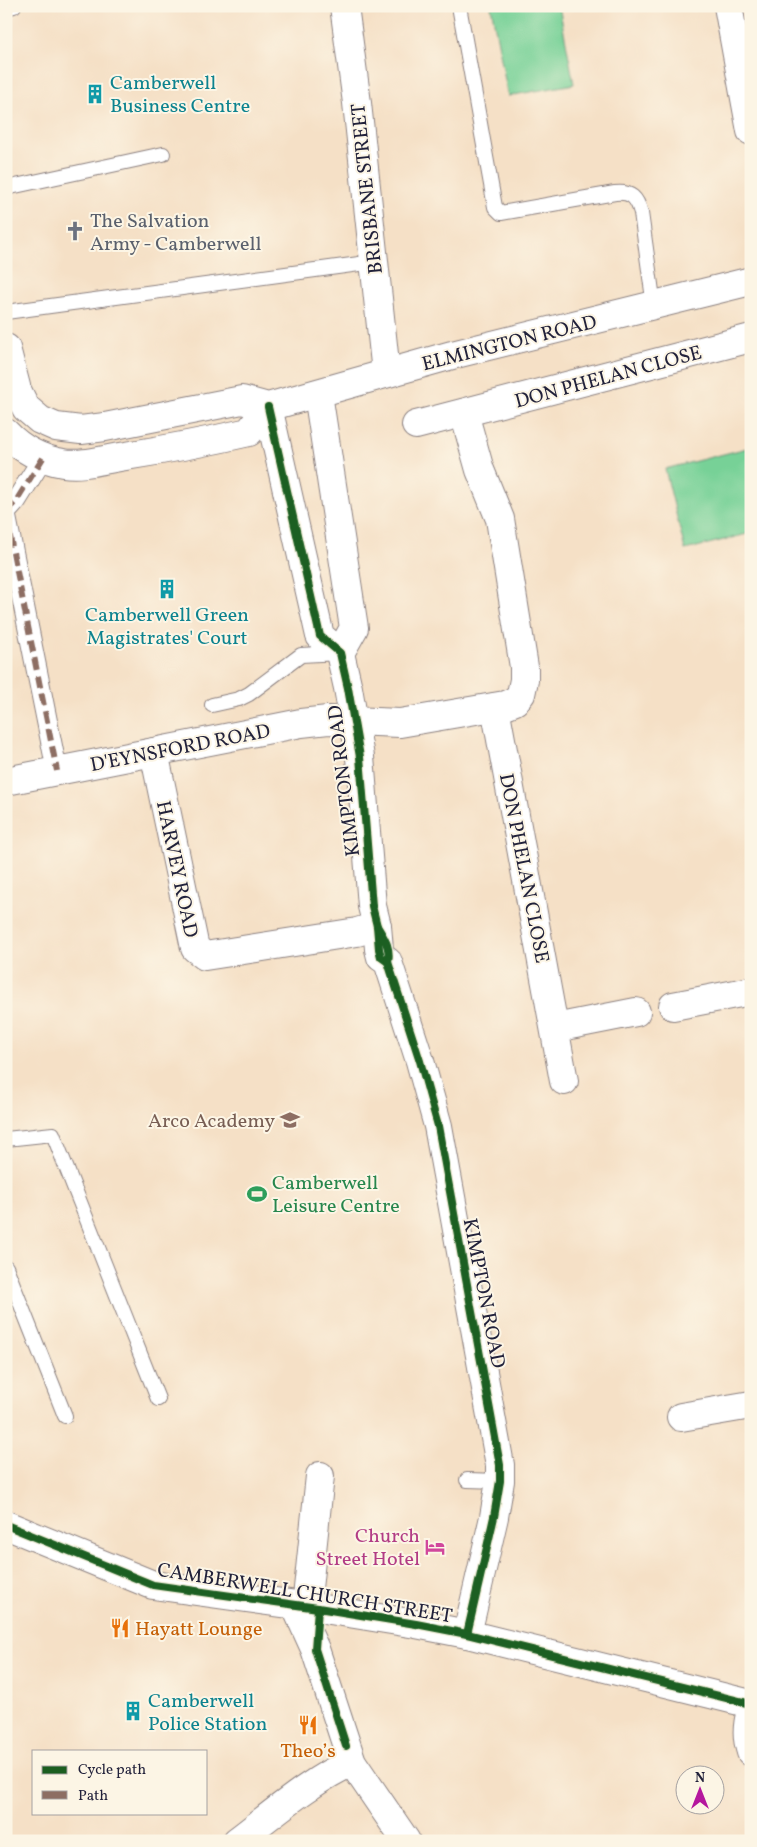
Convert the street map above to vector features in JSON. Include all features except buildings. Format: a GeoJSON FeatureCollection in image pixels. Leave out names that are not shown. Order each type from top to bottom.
{"type":"FeatureCollection","features":[{"type":"Feature","properties":{"kind":"main road","name":"BRISBANE STREET"},"geometry":{"type":"LineString","coordinates":[[344,6],[386,373]]}},
{"type":"Feature","properties":{"kind":"main road"},"geometry":{"type":"LineString","coordinates":[[728,6],[744,50],[751,131]]}},
{"type":"Feature","properties":{"kind":"main road","name":"ELMINGTON ROAD"},"geometry":{"type":"LineString","coordinates":[[6,348],[20,398],[32,414],[49,424],[64,429],[81,430],[106,427],[242,400],[268,407],[386,373],[751,281]]}},
{"type":"Feature","properties":{"kind":"main road","name":"DON PHELAN CLOSE"},"geometry":{"type":"LineString","coordinates":[[416,425],[751,338]]}},
{"type":"Feature","properties":{"kind":"main road"},"geometry":{"type":"LineString","coordinates":[[268,407],[320,636],[340,653],[354,628],[318,394]]}},
{"type":"Feature","properties":{"kind":"main road"},"geometry":{"type":"LineString","coordinates":[[6,433],[21,447],[42,458],[63,463],[80,463],[210,441],[249,432],[268,407]]}},
{"type":"Feature","properties":{"kind":"main road"},"geometry":{"type":"LineString","coordinates":[[354,721],[400,723],[495,707],[511,703],[521,694],[524,680],[523,660],[500,519],[480,470],[464,413]]}},
{"type":"Feature","properties":{"kind":"main road","name":"KIMPTON ROAD"},"geometry":{"type":"LineString","coordinates":[[340,653],[360,757],[372,906],[377,926],[380,953],[381,957],[388,962],[420,1061],[438,1126],[500,1464],[500,1481],[466,1634]]}},
{"type":"Feature","properties":{"kind":"main road","name":"DON PHELAN CLOSE"},"geometry":{"type":"LineString","coordinates":[[495,707],[564,1081]]}},
{"type":"Feature","properties":{"kind":"main road","name":"D'EYNSFORD ROAD"},"geometry":{"type":"LineString","coordinates":[[6,782],[301,723],[328,720],[354,721]]}},
{"type":"Feature","properties":{"kind":"main road","name":"HARVEY ROAD"},"geometry":{"type":"LineString","coordinates":[[154,752],[195,948],[205,956],[357,932],[377,926]]}},
{"type":"Feature","properties":{"kind":"main road"},"geometry":{"type":"LineString","coordinates":[[673,1006],[751,991]]}},
{"type":"Feature","properties":{"kind":"main road"},"geometry":{"type":"LineString","coordinates":[[555,1028],[636,1012]]}},
{"type":"Feature","properties":{"kind":"main road"},"geometry":{"type":"LineString","coordinates":[[682,1417],[751,1405]]}},
{"type":"Feature","properties":{"kind":"main road"},"geometry":{"type":"LineString","coordinates":[[320,1476],[301,1606],[352,1762],[406,1841]]}},
{"type":"Feature","properties":{"kind":"main road","name":"CAMBERWELL CHURCH STREET"},"geometry":{"type":"LineString","coordinates":[[6,1525],[153,1586],[416,1624],[466,1634],[751,1704]]}},
{"type":"Feature","properties":{"kind":"main road"},"geometry":{"type":"LineString","coordinates":[[751,1710],[747,1739],[751,1752]]}},
{"type":"Feature","properties":{"kind":"main road"},"geometry":{"type":"LineString","coordinates":[[237,1841],[309,1787],[337,1768],[352,1762]]}},
{"type":"Feature","properties":{"kind":"street"},"geometry":{"type":"LineString","coordinates":[[6,512],[16,501],[42,458]]}},
{"type":"Feature","properties":{"kind":"street"},"geometry":{"type":"LineString","coordinates":[[6,517],[57,771]]}},
{"type":"Feature","properties":{"kind":"lane"},"geometry":{"type":"LineString","coordinates":[[6,8],[14,6]]}},
{"type":"Feature","properties":{"kind":"lane"},"geometry":{"type":"LineString","coordinates":[[459,6],[495,207],[501,213],[615,193],[629,194],[638,201],[642,213],[654,306]]}},
{"type":"Feature","properties":{"kind":"lane"},"geometry":{"type":"LineString","coordinates":[[6,188],[163,154]]}},
{"type":"Feature","properties":{"kind":"lane"},"geometry":{"type":"LineString","coordinates":[[6,312],[374,262]]}},
{"type":"Feature","properties":{"kind":"lane"},"geometry":{"type":"LineString","coordinates":[[212,705],[239,699],[249,694],[301,655],[340,653]]}},
{"type":"Feature","properties":{"kind":"lane"},"geometry":{"type":"LineString","coordinates":[[6,1139],[53,1134],[158,1399]]}},
{"type":"Feature","properties":{"kind":"lane"},"geometry":{"type":"LineString","coordinates":[[6,1267],[65,1416]]}},
{"type":"Feature","properties":{"kind":"lane"},"geometry":{"type":"LineString","coordinates":[[468,1480],[500,1481]]}},
{"type":"Feature","properties":{"kind":"green space"},"geometry":{"type":"Polygon","coordinates":[[[491,6],[559,6],[574,84],[508,96],[491,6]]]}},
{"type":"Feature","properties":{"kind":"green space"},"geometry":{"type":"Polygon","coordinates":[[[751,447],[751,533],[685,550],[665,469],[751,447]]]}},
{"type":"Feature","properties":{"kind":"marked path"},"geometry":{"type":"LineString","coordinates":[[6,512],[16,501],[43,458]]}},
{"type":"Feature","properties":{"kind":"marked path"},"geometry":{"type":"LineString","coordinates":[[6,517],[57,771]]}},
{"type":"Feature","properties":{"kind":"cycle path"},"geometry":{"type":"LineString","coordinates":[[268,407],[320,636],[340,653],[348,688],[360,757],[372,906],[381,957],[388,962]]}},
{"type":"Feature","properties":{"kind":"cycle path"},"geometry":{"type":"LineString","coordinates":[[377,926],[388,947],[388,962],[420,1061],[438,1126],[500,1465],[500,1481],[494,1517],[467,1634]]}},
{"type":"Feature","properties":{"kind":"cycle path"},"geometry":{"type":"LineString","coordinates":[[6,1525],[153,1585],[318,1608],[467,1634],[751,1704]]}},
{"type":"Feature","properties":{"kind":"cycle path"},"geometry":{"type":"LineString","coordinates":[[318,1608],[315,1649],[346,1746]]}},
{"type":"Feature","properties":{"kind":"place","name":"Camberwell Business Centre"},"geometry":{"type":"Point","coordinates":[95,94]}},
{"type":"Feature","properties":{"kind":"place","name":"The Salvation Army - Camberwell"},"geometry":{"type":"Point","coordinates":[75,231]}},
{"type":"Feature","properties":{"kind":"place","name":"Camberwell Green Magistrates' Court"},"geometry":{"type":"Point","coordinates":[167,589]}},
{"type":"Feature","properties":{"kind":"place","name":"Arco Academy"},"geometry":{"type":"Point","coordinates":[290,1120]}},
{"type":"Feature","properties":{"kind":"place","name":"Camberwell Leisure Centre"},"geometry":{"type":"Point","coordinates":[257,1194]}},
{"type":"Feature","properties":{"kind":"place","name":"Church Street Hotel"},"geometry":{"type":"Point","coordinates":[435,1547]}},
{"type":"Feature","properties":{"kind":"place","name":"Hayatt Lounge"},"geometry":{"type":"Point","coordinates":[120,1628]}},
{"type":"Feature","properties":{"kind":"place","name":"Camberwell Police Station"},"geometry":{"type":"Point","coordinates":[133,1711]}},
{"type":"Feature","properties":{"kind":"place","name":"Theo’s"},"geometry":{"type":"Point","coordinates":[308,1725]}}]}
